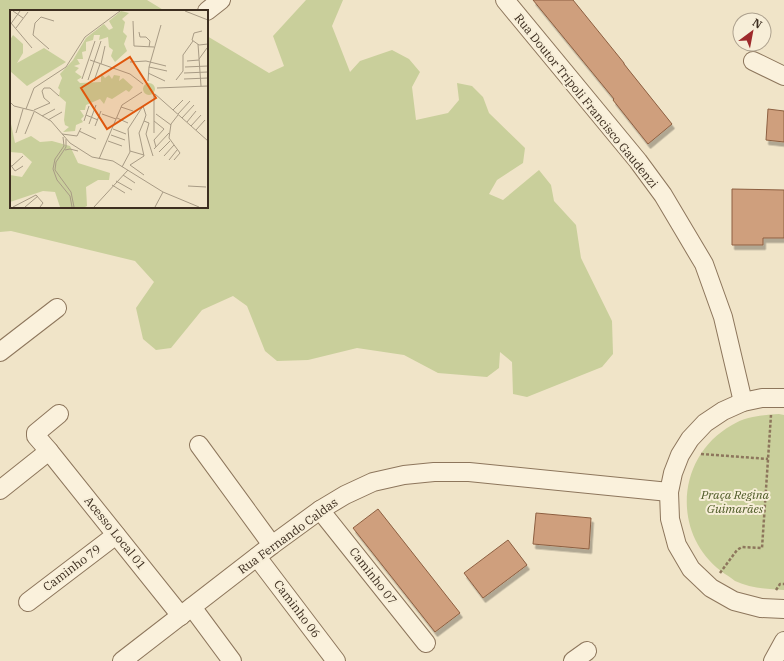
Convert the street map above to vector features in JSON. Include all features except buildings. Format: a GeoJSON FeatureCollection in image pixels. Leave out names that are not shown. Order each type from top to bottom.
{"type":"FeatureCollection","features":[{"type":"Feature","properties":{"kind":"street"},"geometry":{"type":"LineString","coordinates":[[208,10],[221,0]]}},
{"type":"Feature","properties":{"kind":"street","name":"Rua Doutor Trípoli Francisco Gaudenzi"},"geometry":{"type":"LineString","coordinates":[[505,0],[638,161],[663,195],[704,264],[723,317],[742,402]]}},
{"type":"Feature","properties":{"kind":"street"},"geometry":{"type":"LineString","coordinates":[[753,61],[784,76]]}},
{"type":"Feature","properties":{"kind":"street"},"geometry":{"type":"LineString","coordinates":[[0,352],[57,308]]}},
{"type":"Feature","properties":{"kind":"street"},"geometry":{"type":"LineString","coordinates":[[784,398],[762,398],[742,402],[723,411],[705,423],[690,439],[680,455],[673,473],[669,492],[670,519],[677,545],[691,569],[711,588],[734,601],[761,608],[784,609]]}},
{"type":"Feature","properties":{"kind":"street","name":"Acesso Local 01"},"geometry":{"type":"LineString","coordinates":[[59,414],[36,433],[36,436],[116,535],[232,661]]}},
{"type":"Feature","properties":{"kind":"street"},"geometry":{"type":"LineString","coordinates":[[199,445],[272,546]]}},
{"type":"Feature","properties":{"kind":"street"},"geometry":{"type":"LineString","coordinates":[[0,490],[49,451]]}},
{"type":"Feature","properties":{"kind":"street","name":"Rua Fernando Caldas"},"geometry":{"type":"LineString","coordinates":[[129,659],[257,557],[320,510],[345,495],[373,482],[404,475],[434,472],[469,472],[669,492]]}},
{"type":"Feature","properties":{"kind":"street","name":"Caminho 07"},"geometry":{"type":"LineString","coordinates":[[320,510],[426,643]]}},
{"type":"Feature","properties":{"kind":"street","name":"Caminho 79"},"geometry":{"type":"LineString","coordinates":[[28,602],[116,535]]}},
{"type":"Feature","properties":{"kind":"street","name":"Caminho 06"},"geometry":{"type":"LineString","coordinates":[[257,557],[336,661]]}},
{"type":"Feature","properties":{"kind":"street"},"geometry":{"type":"LineString","coordinates":[[773,661],[784,641]]}},
{"type":"Feature","properties":{"kind":"path"},"geometry":{"type":"LineString","coordinates":[[717,577],[737,550],[742,548],[762,548],[771,410]]}},
{"type":"Feature","properties":{"kind":"path"},"geometry":{"type":"LineString","coordinates":[[696,454],[768,459]]}},
{"type":"Feature","properties":{"kind":"path"},"geometry":{"type":"LineString","coordinates":[[773,594],[780,584],[784,584]]}},
{"type":"Feature","properties":{"kind":"green space"},"geometry":{"type":"Polygon","coordinates":[[[0,0],[147,0],[163,10],[10,10],[10,208],[208,208],[208,37],[269,73],[284,66],[273,36],[306,0],[343,0],[332,26],[350,72],[360,61],[392,50],[409,59],[420,72],[412,87],[416,120],[448,113],[459,100],[457,83],[472,86],[483,97],[489,113],[525,148],[523,163],[497,180],[489,194],[503,200],[539,170],[551,185],[554,201],[576,225],[581,258],[612,321],[613,354],[602,367],[527,397],[513,394],[512,362],[500,352],[499,368],[487,377],[438,373],[404,355],[357,348],[308,360],[277,361],[265,351],[247,306],[233,296],[202,310],[171,348],[156,350],[143,339],[136,308],[154,282],[135,261],[11,231],[0,232],[0,0]]]}},
{"type":"Feature","properties":{"kind":"green space","name":"Praça Regina Guimarães"},"geometry":{"type":"Polygon","coordinates":[[[779,414],[784,415],[784,590],[753,587],[735,581],[707,558],[695,540],[688,519],[687,498],[690,476],[699,457],[713,439],[737,422],[749,418],[779,414]]]}}]}
